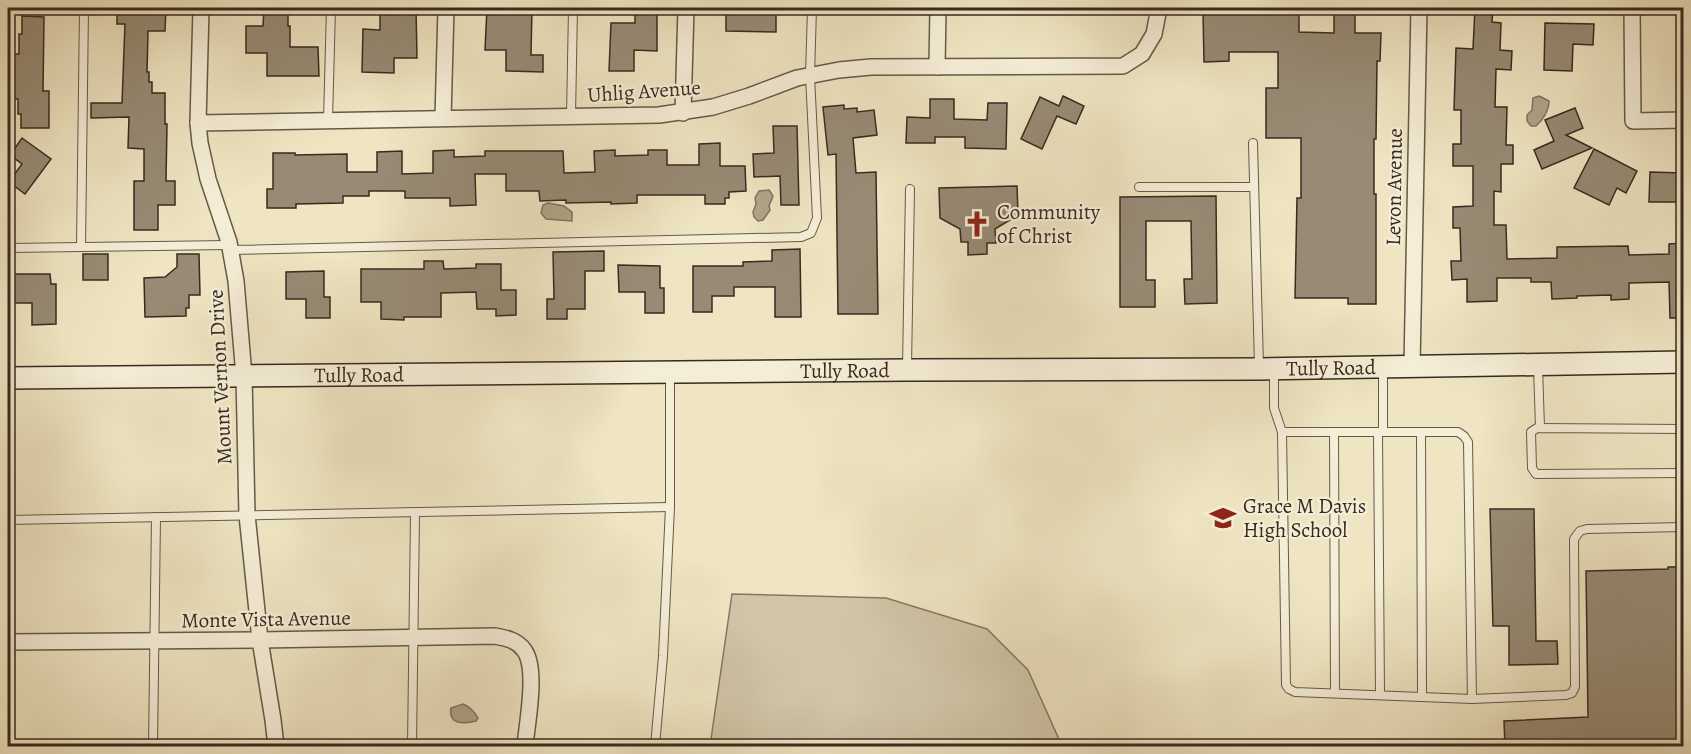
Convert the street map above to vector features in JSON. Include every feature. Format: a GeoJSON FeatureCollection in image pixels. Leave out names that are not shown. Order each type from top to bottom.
{"type":"FeatureCollection","features":[{"type":"Feature","properties":{"kind":"main road","name":"Tully Road"},"geometry":{"type":"LineString","coordinates":[[8,378],[1266,369],[1683,362]]}},
{"type":"Feature","properties":{"kind":"street","name":"Mount Vernon Drive"},"geometry":{"type":"LineString","coordinates":[[201,8],[198,123],[208,179],[230,248],[236,280],[244,376],[248,515],[260,640],[276,747]]}},
{"type":"Feature","properties":{"kind":"street"},"geometry":{"type":"LineString","coordinates":[[443,118],[446,8]]}},
{"type":"Feature","properties":{"kind":"street"},"geometry":{"type":"LineString","coordinates":[[683,113],[686,8]]}},
{"type":"Feature","properties":{"kind":"street"},"geometry":{"type":"LineString","coordinates":[[937,67],[939,8]]}},
{"type":"Feature","properties":{"kind":"street","name":"Uhlig Avenue"},"geometry":{"type":"LineString","coordinates":[[198,123],[659,115],[712,107],[797,78],[839,70],[871,67],[1123,66],[1142,54],[1154,34],[1159,8]]}},
{"type":"Feature","properties":{"kind":"street","name":"Levon Avenue"},"geometry":{"type":"LineString","coordinates":[[1412,366],[1419,8]]}},
{"type":"Feature","properties":{"kind":"street"},"geometry":{"type":"LineString","coordinates":[[1632,8],[1633,121],[1683,120]]}},
{"type":"Feature","properties":{"kind":"street","name":"Monte Vista Avenue"},"geometry":{"type":"LineString","coordinates":[[8,642],[495,636],[509,638],[523,648],[531,662],[532,675],[525,747]]}},
{"type":"Feature","properties":{"kind":"lane"},"geometry":{"type":"LineString","coordinates":[[81,247],[84,8]]}},
{"type":"Feature","properties":{"kind":"lane"},"geometry":{"type":"LineString","coordinates":[[328,120],[331,8]]}},
{"type":"Feature","properties":{"kind":"lane"},"geometry":{"type":"LineString","coordinates":[[571,116],[573,8]]}},
{"type":"Feature","properties":{"kind":"lane"},"geometry":{"type":"LineString","coordinates":[[8,248],[230,248],[801,237],[811,233],[817,218],[810,76],[812,8]]}},
{"type":"Feature","properties":{"kind":"lane"},"geometry":{"type":"LineString","coordinates":[[1253,143],[1266,369],[1274,408],[1282,432],[1286,685],[1289,689],[1295,692],[1472,699],[1572,693],[1575,687],[1574,539],[1580,531],[1587,529],[1683,527]]}},
{"type":"Feature","properties":{"kind":"lane"},"geometry":{"type":"LineString","coordinates":[[1139,187],[1254,187]]}},
{"type":"Feature","properties":{"kind":"lane"},"geometry":{"type":"LineString","coordinates":[[907,370],[910,189]]}},
{"type":"Feature","properties":{"kind":"lane"},"geometry":{"type":"LineString","coordinates":[[1538,365],[1540,428]]}},
{"type":"Feature","properties":{"kind":"lane"},"geometry":{"type":"LineString","coordinates":[[1380,695],[1383,367]]}},
{"type":"Feature","properties":{"kind":"lane"},"geometry":{"type":"LineString","coordinates":[[655,747],[663,656],[670,507],[670,372]]}},
{"type":"Feature","properties":{"kind":"lane"},"geometry":{"type":"LineString","coordinates":[[1683,429],[1537,428],[1531,432],[1532,468],[1536,474],[1683,474]]}},
{"type":"Feature","properties":{"kind":"lane"},"geometry":{"type":"LineString","coordinates":[[1282,432],[1458,432],[1464,436],[1468,442],[1472,699]]}},
{"type":"Feature","properties":{"kind":"lane"},"geometry":{"type":"LineString","coordinates":[[1334,432],[1335,693]]}},
{"type":"Feature","properties":{"kind":"lane"},"geometry":{"type":"LineString","coordinates":[[1421,432],[1422,696]]}},
{"type":"Feature","properties":{"kind":"lane"},"geometry":{"type":"LineString","coordinates":[[8,520],[670,507]]}},
{"type":"Feature","properties":{"kind":"lane"},"geometry":{"type":"LineString","coordinates":[[412,747],[415,513]]}},
{"type":"Feature","properties":{"kind":"lane"},"geometry":{"type":"LineString","coordinates":[[153,747],[156,517]]}},
{"type":"Feature","properties":{"kind":"shaded area"},"geometry":{"type":"Polygon","coordinates":[[[1539,96],[1549,101],[1548,108],[1539,124],[1531,126],[1527,121],[1527,115],[1532,110],[1533,98],[1539,96]]]}},
{"type":"Feature","properties":{"kind":"shaded area"},"geometry":{"type":"Polygon","coordinates":[[[769,190],[773,196],[769,206],[770,210],[763,220],[758,221],[753,212],[756,204],[755,198],[759,191],[769,190]]]}},
{"type":"Feature","properties":{"kind":"shaded area"},"geometry":{"type":"Polygon","coordinates":[[[548,203],[564,206],[572,212],[572,221],[546,219],[541,213],[543,205],[548,203]]]}},
{"type":"Feature","properties":{"kind":"shaded area"},"geometry":{"type":"Polygon","coordinates":[[[732,594],[886,598],[987,629],[1028,670],[1062,746],[710,746],[732,594]]]}},
{"type":"Feature","properties":{"kind":"shaded area"},"geometry":{"type":"Polygon","coordinates":[[[463,704],[475,713],[478,718],[476,721],[462,723],[452,718],[451,708],[463,704]]]}},
{"type":"Feature","properties":{"kind":"building"},"geometry":{"type":"Polygon","coordinates":[[[117,8],[166,8],[165,31],[148,31],[147,72],[149,72],[149,82],[152,82],[152,93],[165,93],[166,181],[175,181],[175,205],[158,205],[158,230],[134,230],[134,181],[144,181],[144,149],[128,148],[129,117],[91,118],[91,103],[122,103],[125,24],[117,24],[117,8]]]}},
{"type":"Feature","properties":{"kind":"building"},"geometry":{"type":"Polygon","coordinates":[[[264,8],[288,8],[290,47],[318,47],[319,76],[267,76],[267,53],[246,53],[246,26],[263,26],[264,8]]]}},
{"type":"Feature","properties":{"kind":"building"},"geometry":{"type":"Polygon","coordinates":[[[380,8],[416,8],[417,58],[394,58],[394,73],[362,72],[363,29],[380,30],[380,8]]]}},
{"type":"Feature","properties":{"kind":"building"},"geometry":{"type":"Polygon","coordinates":[[[487,8],[532,8],[531,55],[543,55],[543,72],[506,71],[506,50],[485,50],[487,8]]]}},
{"type":"Feature","properties":{"kind":"building"},"geometry":{"type":"Polygon","coordinates":[[[635,8],[657,8],[657,51],[634,50],[634,71],[609,71],[611,23],[635,23],[635,8]]]}},
{"type":"Feature","properties":{"kind":"building"},"geometry":{"type":"Polygon","coordinates":[[[726,8],[776,8],[776,32],[726,31],[726,8]]]}},
{"type":"Feature","properties":{"kind":"building"},"geometry":{"type":"Polygon","coordinates":[[[1475,8],[1493,8],[1492,22],[1501,23],[1500,50],[1512,51],[1511,70],[1496,69],[1495,107],[1507,107],[1506,145],[1513,145],[1513,164],[1501,164],[1501,192],[1494,191],[1494,225],[1506,225],[1507,259],[1557,258],[1557,247],[1628,246],[1629,255],[1669,254],[1669,244],[1683,243],[1683,318],[1670,318],[1669,282],[1629,283],[1629,299],[1611,300],[1611,295],[1552,299],[1551,282],[1531,282],[1531,278],[1497,278],[1497,301],[1467,302],[1467,279],[1452,280],[1451,261],[1461,261],[1460,228],[1453,228],[1453,207],[1473,206],[1473,166],[1453,166],[1453,144],[1461,144],[1461,110],[1454,110],[1456,48],[1473,49],[1475,8]]]}},
{"type":"Feature","properties":{"kind":"building"},"geometry":{"type":"Polygon","coordinates":[[[1299,12],[1299,32],[1334,33],[1334,12],[1355,12],[1355,33],[1381,33],[1380,61],[1377,61],[1376,139],[1374,139],[1376,304],[1348,304],[1348,298],[1295,298],[1297,198],[1301,198],[1301,138],[1266,138],[1266,88],[1278,88],[1278,52],[1229,52],[1229,61],[1204,62],[1203,13],[1299,12]]]}},
{"type":"Feature","properties":{"kind":"building"},"geometry":{"type":"Polygon","coordinates":[[[22,16],[44,17],[43,91],[49,91],[49,128],[21,128],[18,99],[9,99],[8,80],[12,80],[12,54],[19,54],[22,16]]]}},
{"type":"Feature","properties":{"kind":"building"},"geometry":{"type":"Polygon","coordinates":[[[1545,23],[1594,24],[1593,45],[1573,44],[1572,71],[1544,70],[1545,23]]]}},
{"type":"Feature","properties":{"kind":"building"},"geometry":{"type":"Polygon","coordinates":[[[1063,96],[1084,106],[1076,124],[1057,116],[1042,149],[1021,139],[1040,97],[1059,106],[1063,96]]]}},
{"type":"Feature","properties":{"kind":"building"},"geometry":{"type":"Polygon","coordinates":[[[930,99],[954,99],[954,119],[987,120],[988,103],[1007,103],[1006,149],[965,148],[965,137],[935,137],[935,143],[906,143],[907,117],[930,118],[930,99]]]}},
{"type":"Feature","properties":{"kind":"building"},"geometry":{"type":"Polygon","coordinates":[[[844,105],[844,109],[857,108],[857,112],[874,110],[877,135],[853,138],[856,173],[876,172],[878,314],[838,314],[836,154],[828,155],[823,107],[844,105]]]}},
{"type":"Feature","properties":{"kind":"building"},"geometry":{"type":"Polygon","coordinates":[[[1575,108],[1583,128],[1566,135],[1592,148],[1542,169],[1534,150],[1554,141],[1545,120],[1575,108]]]}},
{"type":"Feature","properties":{"kind":"building"},"geometry":{"type":"Polygon","coordinates":[[[773,126],[797,126],[799,205],[781,205],[780,176],[754,177],[753,154],[774,153],[773,126]]]}},
{"type":"Feature","properties":{"kind":"building"},"geometry":{"type":"Polygon","coordinates":[[[22,138],[51,159],[25,194],[9,182],[22,164],[10,155],[22,138]]]}},
{"type":"Feature","properties":{"kind":"building"},"geometry":{"type":"Polygon","coordinates":[[[720,143],[720,166],[745,166],[746,191],[729,192],[729,198],[725,198],[725,204],[705,204],[705,195],[637,195],[637,203],[611,204],[611,202],[566,203],[566,200],[540,201],[539,191],[506,191],[506,174],[475,174],[476,205],[450,206],[450,198],[405,198],[405,191],[369,191],[369,196],[343,196],[343,203],[296,204],[296,208],[267,208],[267,189],[273,189],[273,153],[347,154],[347,172],[377,172],[377,152],[402,151],[402,174],[433,173],[433,151],[454,150],[454,157],[485,156],[485,151],[563,151],[564,173],[595,172],[594,151],[615,150],[615,156],[648,155],[648,150],[667,150],[667,165],[699,165],[699,144],[720,143]]]}},
{"type":"Feature","properties":{"kind":"building"},"geometry":{"type":"Polygon","coordinates":[[[1594,149],[1637,171],[1626,193],[1617,188],[1609,205],[1574,188],[1594,149]]]}},
{"type":"Feature","properties":{"kind":"building"},"geometry":{"type":"Polygon","coordinates":[[[1650,172],[1683,173],[1683,202],[1649,202],[1650,172]]]}},
{"type":"Feature","properties":{"kind":"building","name":"Community of Christ"},"geometry":{"type":"Polygon","coordinates":[[[1017,186],[1018,215],[995,229],[996,243],[987,243],[987,254],[968,255],[968,242],[961,242],[960,229],[940,218],[939,188],[1017,186]]]}},
{"type":"Feature","properties":{"kind":"building"},"geometry":{"type":"Polygon","coordinates":[[[1216,196],[1217,303],[1185,304],[1184,279],[1192,279],[1191,221],[1146,221],[1146,280],[1155,280],[1155,307],[1120,307],[1120,197],[1216,196]]]}},
{"type":"Feature","properties":{"kind":"building"},"geometry":{"type":"Polygon","coordinates":[[[800,249],[801,317],[775,317],[775,287],[734,287],[734,296],[712,296],[712,312],[693,312],[693,266],[743,266],[743,262],[772,261],[772,250],[800,249]]]}},
{"type":"Feature","properties":{"kind":"building"},"geometry":{"type":"Polygon","coordinates":[[[604,251],[604,271],[585,271],[585,309],[567,309],[567,319],[547,319],[547,299],[554,299],[553,252],[604,251]]]}},
{"type":"Feature","properties":{"kind":"building"},"geometry":{"type":"Polygon","coordinates":[[[83,254],[108,254],[108,280],[83,280],[83,254]]]}},
{"type":"Feature","properties":{"kind":"building"},"geometry":{"type":"Polygon","coordinates":[[[177,254],[199,254],[200,295],[189,295],[189,308],[186,308],[186,316],[145,317],[144,278],[165,277],[177,267],[177,254]]]}},
{"type":"Feature","properties":{"kind":"building"},"geometry":{"type":"Polygon","coordinates":[[[424,261],[443,261],[444,269],[476,268],[476,264],[501,264],[501,290],[516,290],[516,315],[496,316],[496,309],[477,309],[476,292],[441,293],[441,317],[381,319],[381,302],[361,302],[361,269],[424,269],[424,261]]]}},
{"type":"Feature","properties":{"kind":"building"},"geometry":{"type":"Polygon","coordinates":[[[618,265],[660,266],[660,288],[664,288],[664,313],[645,313],[645,292],[619,292],[618,265]]]}},
{"type":"Feature","properties":{"kind":"building"},"geometry":{"type":"Polygon","coordinates":[[[324,271],[324,297],[330,297],[330,318],[306,318],[306,299],[286,299],[286,272],[324,271]]]}},
{"type":"Feature","properties":{"kind":"building"},"geometry":{"type":"Polygon","coordinates":[[[10,274],[50,274],[51,284],[56,284],[56,324],[32,325],[32,303],[11,303],[10,274]]]}},
{"type":"Feature","properties":{"kind":"building"},"geometry":{"type":"Polygon","coordinates":[[[1490,509],[1534,509],[1536,641],[1557,641],[1558,664],[1509,665],[1509,626],[1493,626],[1490,509]]]}},
{"type":"Feature","properties":{"kind":"building"},"geometry":{"type":"Polygon","coordinates":[[[1668,567],[1683,567],[1683,747],[1505,747],[1504,721],[1588,717],[1586,571],[1668,569],[1668,567]]]}},
{"type":"Feature","properties":{"kind":"place","name":"Community of Christ"},"geometry":{"type":"Point","coordinates":[977,224]}},
{"type":"Feature","properties":{"kind":"place","name":"Grace M Davis High School"},"geometry":{"type":"Point","coordinates":[1223,518]}}]}
